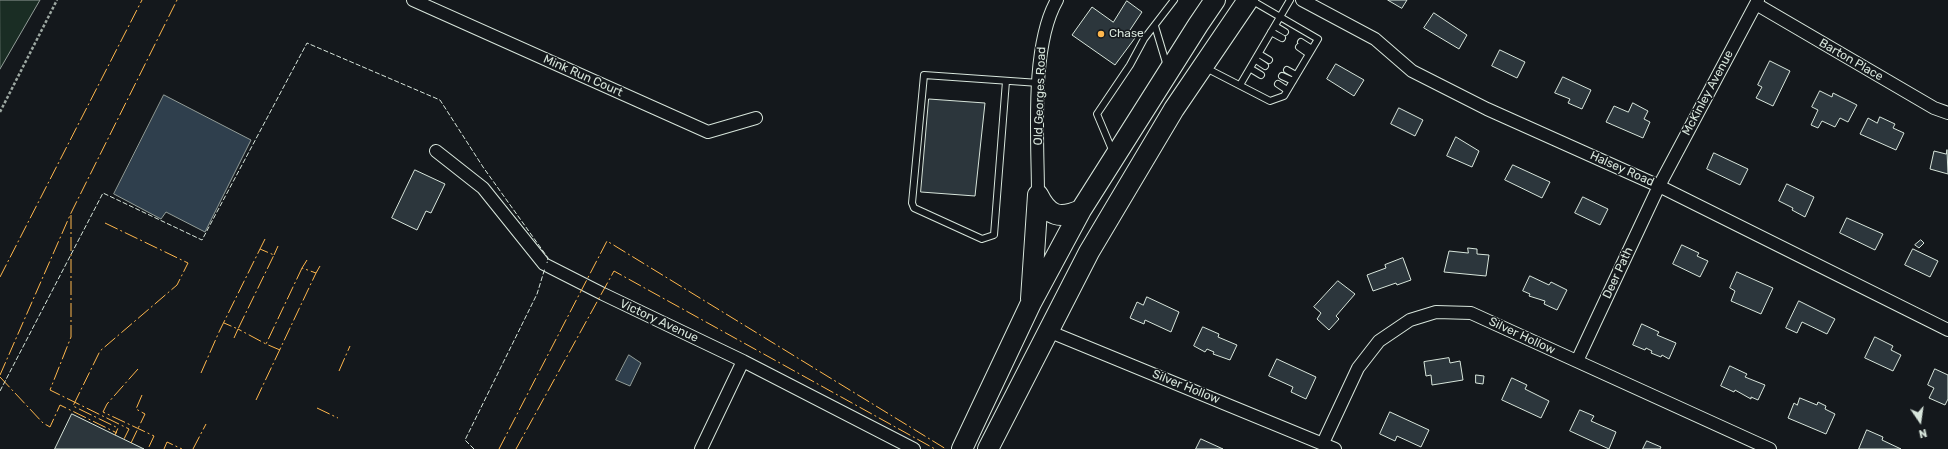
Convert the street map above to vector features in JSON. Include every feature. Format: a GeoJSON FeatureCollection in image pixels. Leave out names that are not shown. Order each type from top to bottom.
{"type":"FeatureCollection","features":[{"type":"Feature","properties":{"kind":"highway"},"geometry":{"type":"LineString","coordinates":[[962,449],[1031,303],[1081,210],[1215,0]]}},
{"type":"Feature","properties":{"kind":"highway"},"geometry":{"type":"LineString","coordinates":[[988,449],[1089,252],[1174,109],[1250,0]]}},
{"type":"Feature","properties":{"kind":"highway"},"geometry":{"type":"LineString","coordinates":[[1038,195],[1046,208],[1056,215],[1068,215],[1081,210]]}},
{"type":"Feature","properties":{"kind":"highway"},"geometry":{"type":"LineString","coordinates":[[1031,303],[1038,195]]}},
{"type":"Feature","properties":{"kind":"street","name":"Mink Run Court"},"geometry":{"type":"LineString","coordinates":[[413,0],[708,132],[756,118]]}},
{"type":"Feature","properties":{"kind":"street","name":"Old Georges Road"},"geometry":{"type":"LineString","coordinates":[[1038,195],[1039,83],[1043,40],[1047,20],[1057,0]]}},
{"type":"Feature","properties":{"kind":"street","name":"Halsey Road"},"geometry":{"type":"LineString","coordinates":[[1302,0],[1375,39],[1412,71],[1487,109],[1659,186],[1948,330]]}},
{"type":"Feature","properties":{"kind":"street","name":"McKinley Avenue"},"geometry":{"type":"LineString","coordinates":[[1659,186],[1757,2]]}},
{"type":"Feature","properties":{"kind":"street","name":"Barton Place"},"geometry":{"type":"LineString","coordinates":[[1757,2],[1934,108],[1948,113]]}},
{"type":"Feature","properties":{"kind":"street","name":"Victory Avenue"},"geometry":{"type":"LineString","coordinates":[[436,151],[483,188],[544,264],[743,361],[914,449]]}},
{"type":"Feature","properties":{"kind":"street","name":"Deer Path"},"geometry":{"type":"LineString","coordinates":[[1577,361],[1659,186]]}},
{"type":"Feature","properties":{"kind":"street","name":"Silver Hollow"},"geometry":{"type":"LineString","coordinates":[[1323,443],[1358,368],[1379,340],[1410,320],[1436,312],[1471,312],[1770,449]]}},
{"type":"Feature","properties":{"kind":"street","name":"Silver Hollow"},"geometry":{"type":"LineString","coordinates":[[1048,331],[1335,449]]}},
{"type":"Feature","properties":{"kind":"street"},"geometry":{"type":"LineString","coordinates":[[701,449],[743,361]]}},
{"type":"Feature","properties":{"kind":"lane"},"geometry":{"type":"LineString","coordinates":[[1115,156],[1097,114],[1154,26],[1174,0]]}},
{"type":"Feature","properties":{"kind":"lane"},"geometry":{"type":"LineString","coordinates":[[1203,67],[1270,101],[1284,96],[1318,39],[1250,0]]}},
{"type":"Feature","properties":{"kind":"lane"},"geometry":{"type":"LineString","coordinates":[[1240,85],[1290,0]]}},
{"type":"Feature","properties":{"kind":"lane"},"geometry":{"type":"LineString","coordinates":[[1154,26],[1169,71]]}},
{"type":"Feature","properties":{"kind":"lane"},"geometry":{"type":"LineString","coordinates":[[1275,26],[1285,32]]}},
{"type":"Feature","properties":{"kind":"lane"},"geometry":{"type":"LineString","coordinates":[[1271,32],[1282,38]]}},
{"type":"Feature","properties":{"kind":"lane"},"geometry":{"type":"LineString","coordinates":[[1300,44],[1311,51]]}},
{"type":"Feature","properties":{"kind":"lane"},"geometry":{"type":"LineString","coordinates":[[1259,54],[1269,60]]}},
{"type":"Feature","properties":{"kind":"lane"},"geometry":{"type":"LineString","coordinates":[[1256,60],[1265,66]]}},
{"type":"Feature","properties":{"kind":"lane"},"geometry":{"type":"LineString","coordinates":[[1250,69],[1261,75]]}},
{"type":"Feature","properties":{"kind":"lane"},"geometry":{"type":"LineString","coordinates":[[1287,70],[1295,78]]}},
{"type":"Feature","properties":{"kind":"lane"},"geometry":{"type":"LineString","coordinates":[[1006,80],[994,235],[982,239],[914,208],[912,203],[924,75],[1006,80],[1039,83]]}},
{"type":"Feature","properties":{"kind":"lane"},"geometry":{"type":"LineString","coordinates":[[1282,76],[1295,78]]}},
{"type":"Feature","properties":{"kind":"lane"},"geometry":{"type":"LineString","coordinates":[[1278,84],[1288,90]]}},
{"type":"Feature","properties":{"kind":"path"},"geometry":{"type":"LineString","coordinates":[[0,112],[57,0]]}},
{"type":"Feature","properties":{"kind":"green space"},"geometry":{"type":"Polygon","coordinates":[[[0,0],[40,0],[0,69],[0,0]]]}},
{"type":"Feature","properties":{"kind":"water"},"geometry":{"type":"Polygon","coordinates":[[[164,95],[251,140],[205,232],[166,212],[161,219],[114,194],[164,95]]]}},
{"type":"Feature","properties":{"kind":"water"},"geometry":{"type":"Polygon","coordinates":[[[629,355],[641,363],[630,386],[616,380],[629,355]]]}},
{"type":"Feature","properties":{"kind":"building"},"geometry":{"type":"Polygon","coordinates":[[[1388,0],[1407,0],[1402,8],[1388,0]]]}},
{"type":"Feature","properties":{"kind":"building","name":"Chase"},"geometry":{"type":"Polygon","coordinates":[[[1127,1],[1142,12],[1128,33],[1135,38],[1115,65],[1072,35],[1092,7],[1113,22],[1127,1]]]}},
{"type":"Feature","properties":{"kind":"building"},"geometry":{"type":"Polygon","coordinates":[[[1434,13],[1467,35],[1459,49],[1424,28],[1434,13]]]}},
{"type":"Feature","properties":{"kind":"building"},"geometry":{"type":"Polygon","coordinates":[[[1500,50],[1525,62],[1517,78],[1492,66],[1500,50]]]}},
{"type":"Feature","properties":{"kind":"building"},"geometry":{"type":"Polygon","coordinates":[[[1770,61],[1790,71],[1773,106],[1756,98],[1762,87],[1758,85],[1770,61]]]}},
{"type":"Feature","properties":{"kind":"building"},"geometry":{"type":"Polygon","coordinates":[[[1336,64],[1364,80],[1354,96],[1327,79],[1336,64]]]}},
{"type":"Feature","properties":{"kind":"building"},"geometry":{"type":"Polygon","coordinates":[[[1563,77],[1591,90],[1582,109],[1568,103],[1570,99],[1555,93],[1563,77]]]}},
{"type":"Feature","properties":{"kind":"building"},"geometry":{"type":"Polygon","coordinates":[[[1820,91],[1832,97],[1833,93],[1857,105],[1848,122],[1840,118],[1835,127],[1822,121],[1818,128],[1811,125],[1818,110],[1812,107],[1820,91]]]}},
{"type":"Feature","properties":{"kind":"building"},"geometry":{"type":"Polygon","coordinates":[[[929,99],[985,103],[975,196],[921,192],[929,99]]]}},
{"type":"Feature","properties":{"kind":"building"},"geometry":{"type":"Polygon","coordinates":[[[1633,103],[1648,111],[1644,119],[1650,122],[1643,138],[1606,122],[1614,106],[1628,112],[1633,103]]]}},
{"type":"Feature","properties":{"kind":"building"},"geometry":{"type":"Polygon","coordinates":[[[1399,108],[1423,120],[1415,136],[1391,124],[1399,108]]]}},
{"type":"Feature","properties":{"kind":"building"},"geometry":{"type":"Polygon","coordinates":[[[1880,117],[1895,124],[1893,128],[1904,133],[1896,150],[1860,134],[1868,118],[1877,123],[1880,117]]]}},
{"type":"Feature","properties":{"kind":"building"},"geometry":{"type":"Polygon","coordinates":[[[1456,137],[1479,151],[1472,167],[1447,156],[1456,137]]]}},
{"type":"Feature","properties":{"kind":"building"},"geometry":{"type":"Polygon","coordinates":[[[1947,150],[1948,174],[1930,169],[1934,151],[1946,154],[1947,150]]]}},
{"type":"Feature","properties":{"kind":"building"},"geometry":{"type":"Polygon","coordinates":[[[1714,153],[1748,169],[1740,185],[1707,169],[1714,153]]]}},
{"type":"Feature","properties":{"kind":"building"},"geometry":{"type":"Polygon","coordinates":[[[1513,165],[1550,182],[1542,198],[1505,180],[1513,165]]]}},
{"type":"Feature","properties":{"kind":"building"},"geometry":{"type":"Polygon","coordinates":[[[415,170],[445,184],[431,213],[426,211],[417,230],[392,218],[415,170]]]}},
{"type":"Feature","properties":{"kind":"building"},"geometry":{"type":"Polygon","coordinates":[[[1787,184],[1814,197],[1805,217],[1792,210],[1793,208],[1779,201],[1787,184]]]}},
{"type":"Feature","properties":{"kind":"building"},"geometry":{"type":"Polygon","coordinates":[[[1583,197],[1608,209],[1600,225],[1575,213],[1583,197]]]}},
{"type":"Feature","properties":{"kind":"building"},"geometry":{"type":"Polygon","coordinates":[[[1847,218],[1883,234],[1875,250],[1840,233],[1847,218]]]}},
{"type":"Feature","properties":{"kind":"building"},"geometry":{"type":"Polygon","coordinates":[[[1921,240],[1924,243],[1919,248],[1915,245],[1921,240]]]}},
{"type":"Feature","properties":{"kind":"building"},"geometry":{"type":"Polygon","coordinates":[[[1682,245],[1699,253],[1697,256],[1708,261],[1700,277],[1673,264],[1682,245]]]}},
{"type":"Feature","properties":{"kind":"building"},"geometry":{"type":"Polygon","coordinates":[[[1468,248],[1477,249],[1477,254],[1489,255],[1486,276],[1444,272],[1449,251],[1468,253],[1468,248]]]}},
{"type":"Feature","properties":{"kind":"building"},"geometry":{"type":"Polygon","coordinates":[[[1913,249],[1938,261],[1930,277],[1905,265],[1913,249]]]}},
{"type":"Feature","properties":{"kind":"building"},"geometry":{"type":"Polygon","coordinates":[[[1403,258],[1411,280],[1397,285],[1396,283],[1373,291],[1367,275],[1386,268],[1385,265],[1403,258]]]}},
{"type":"Feature","properties":{"kind":"building"},"geometry":{"type":"Polygon","coordinates":[[[1737,272],[1773,288],[1761,314],[1731,301],[1735,291],[1730,288],[1737,272]]]}},
{"type":"Feature","properties":{"kind":"building"},"geometry":{"type":"Polygon","coordinates":[[[1530,276],[1549,285],[1551,282],[1567,290],[1557,310],[1544,304],[1545,301],[1529,296],[1530,294],[1523,291],[1530,276]]]}},
{"type":"Feature","properties":{"kind":"building"},"geometry":{"type":"Polygon","coordinates":[[[1338,281],[1355,294],[1336,316],[1339,319],[1329,330],[1317,319],[1321,313],[1314,307],[1338,281]]]}},
{"type":"Feature","properties":{"kind":"building"},"geometry":{"type":"Polygon","coordinates":[[[1147,297],[1179,312],[1171,332],[1145,320],[1144,324],[1130,318],[1137,302],[1143,305],[1147,297]]]}},
{"type":"Feature","properties":{"kind":"building"},"geometry":{"type":"Polygon","coordinates":[[[1799,301],[1835,319],[1827,334],[1802,322],[1797,333],[1786,328],[1799,301]]]}},
{"type":"Feature","properties":{"kind":"building"},"geometry":{"type":"Polygon","coordinates":[[[1642,324],[1659,332],[1657,335],[1676,343],[1669,359],[1662,355],[1661,357],[1651,353],[1652,351],[1646,348],[1645,350],[1633,345],[1642,324]]]}},
{"type":"Feature","properties":{"kind":"building"},"geometry":{"type":"Polygon","coordinates":[[[1203,327],[1219,334],[1218,337],[1237,345],[1230,360],[1213,354],[1214,352],[1207,349],[1205,352],[1194,346],[1203,327]]]}},
{"type":"Feature","properties":{"kind":"building"},"geometry":{"type":"Polygon","coordinates":[[[1875,337],[1893,346],[1891,350],[1901,355],[1893,371],[1865,358],[1875,337]]]}},
{"type":"Feature","properties":{"kind":"building"},"geometry":{"type":"Polygon","coordinates":[[[1449,358],[1450,363],[1460,361],[1463,380],[1432,385],[1431,375],[1426,376],[1424,362],[1449,358]]]}},
{"type":"Feature","properties":{"kind":"building"},"geometry":{"type":"Polygon","coordinates":[[[1277,359],[1316,377],[1306,399],[1291,392],[1293,387],[1269,376],[1277,359]]]}},
{"type":"Feature","properties":{"kind":"building"},"geometry":{"type":"Polygon","coordinates":[[[1730,366],[1747,374],[1745,377],[1765,385],[1758,400],[1751,397],[1751,399],[1735,390],[1734,392],[1721,386],[1730,366]]]}},
{"type":"Feature","properties":{"kind":"building"},"geometry":{"type":"Polygon","coordinates":[[[1935,369],[1948,375],[1948,399],[1945,405],[1929,398],[1934,388],[1928,385],[1935,369]]]}},
{"type":"Feature","properties":{"kind":"building"},"geometry":{"type":"Polygon","coordinates":[[[1476,375],[1484,376],[1483,384],[1476,383],[1476,375]]]}},
{"type":"Feature","properties":{"kind":"building"},"geometry":{"type":"Polygon","coordinates":[[[1512,378],[1527,385],[1525,389],[1549,401],[1541,418],[1502,400],[1512,378]]]}},
{"type":"Feature","properties":{"kind":"building"},"geometry":{"type":"Polygon","coordinates":[[[1800,398],[1817,405],[1818,402],[1826,406],[1825,409],[1835,414],[1826,434],[1788,418],[1794,403],[1797,405],[1800,398]]]}},
{"type":"Feature","properties":{"kind":"building"},"geometry":{"type":"Polygon","coordinates":[[[1580,410],[1594,416],[1591,421],[1616,432],[1609,449],[1570,431],[1580,410]]]}},
{"type":"Feature","properties":{"kind":"building"},"geometry":{"type":"Polygon","coordinates":[[[1390,412],[1429,430],[1421,447],[1397,436],[1395,441],[1380,434],[1390,412]]]}},
{"type":"Feature","properties":{"kind":"building"},"geometry":{"type":"Polygon","coordinates":[[[72,414],[115,435],[144,449],[55,449],[72,414]]]}},
{"type":"Feature","properties":{"kind":"building"},"geometry":{"type":"Polygon","coordinates":[[[1867,430],[1883,437],[1882,440],[1901,449],[1859,449],[1867,430]]]}},
{"type":"Feature","properties":{"kind":"building"},"geometry":{"type":"Polygon","coordinates":[[[1201,439],[1223,449],[1196,449],[1201,439]]]}},
{"type":"Feature","properties":{"kind":"building"},"geometry":{"type":"Polygon","coordinates":[[[1647,441],[1661,447],[1660,449],[1643,449],[1647,441]]]}},
{"type":"Feature","properties":{"kind":"fence"},"geometry":{"type":"LineString","coordinates":[[0,391],[103,193],[202,240],[307,43],[440,100],[483,167],[548,258],[547,263]]}},
{"type":"Feature","properties":{"kind":"fence"},"geometry":{"type":"LineString","coordinates":[[474,449],[465,440],[537,294],[545,268]]}},
{"type":"Feature","properties":{"kind":"power"},"geometry":{"type":"LineString","coordinates":[[0,277],[142,0]]}},
{"type":"Feature","properties":{"kind":"power"},"geometry":{"type":"LineString","coordinates":[[0,375],[71,213],[177,0]]}},
{"type":"Feature","properties":{"kind":"power"},"geometry":{"type":"LineString","coordinates":[[71,215],[71,337],[50,390],[129,429],[124,439]]}},
{"type":"Feature","properties":{"kind":"power"},"geometry":{"type":"LineString","coordinates":[[105,223],[188,263],[177,285],[100,351],[73,406],[118,428],[115,435]]}},
{"type":"Feature","properties":{"kind":"power"},"geometry":{"type":"LineString","coordinates":[[260,249],[265,239]]}},
{"type":"Feature","properties":{"kind":"power"},"geometry":{"type":"LineString","coordinates":[[499,449],[607,241],[946,449]]}},
{"type":"Feature","properties":{"kind":"power"},"geometry":{"type":"LineString","coordinates":[[274,255],[278,246]]}},
{"type":"Feature","properties":{"kind":"power"},"geometry":{"type":"LineString","coordinates":[[201,373],[219,332],[260,249],[274,255],[238,329],[224,323]]}},
{"type":"Feature","properties":{"kind":"power"},"geometry":{"type":"LineString","coordinates":[[302,268],[307,260]]}},
{"type":"Feature","properties":{"kind":"power"},"geometry":{"type":"LineString","coordinates":[[316,273],[320,266]]}},
{"type":"Feature","properties":{"kind":"power"},"geometry":{"type":"LineString","coordinates":[[256,400],[316,273],[302,268],[266,344],[280,350]]}},
{"type":"Feature","properties":{"kind":"power"},"geometry":{"type":"LineString","coordinates":[[516,449],[614,271],[935,449]]}},
{"type":"Feature","properties":{"kind":"power"},"geometry":{"type":"LineString","coordinates":[[234,338],[238,329],[266,344]]}},
{"type":"Feature","properties":{"kind":"power"},"geometry":{"type":"LineString","coordinates":[[339,371],[350,346]]}},
{"type":"Feature","properties":{"kind":"power"},"geometry":{"type":"LineString","coordinates":[[138,369],[107,404],[103,412],[154,436],[148,449]]}},
{"type":"Feature","properties":{"kind":"power"},"geometry":{"type":"LineString","coordinates":[[0,377],[43,423],[50,427],[60,405],[117,433]]}},
{"type":"Feature","properties":{"kind":"power"},"geometry":{"type":"LineString","coordinates":[[131,443],[145,414],[136,409],[142,395]]}},
{"type":"Feature","properties":{"kind":"power"},"geometry":{"type":"LineString","coordinates":[[317,408],[338,418]]}},
{"type":"Feature","properties":{"kind":"power"},"geometry":{"type":"LineString","coordinates":[[193,449],[206,424]]}},
{"type":"Feature","properties":{"kind":"power"},"geometry":{"type":"LineString","coordinates":[[164,449],[167,442],[182,449]]}},
{"type":"Feature","properties":{"kind":"place","name":"Chase"},"geometry":{"type":"Point","coordinates":[1101,34]}}]}
